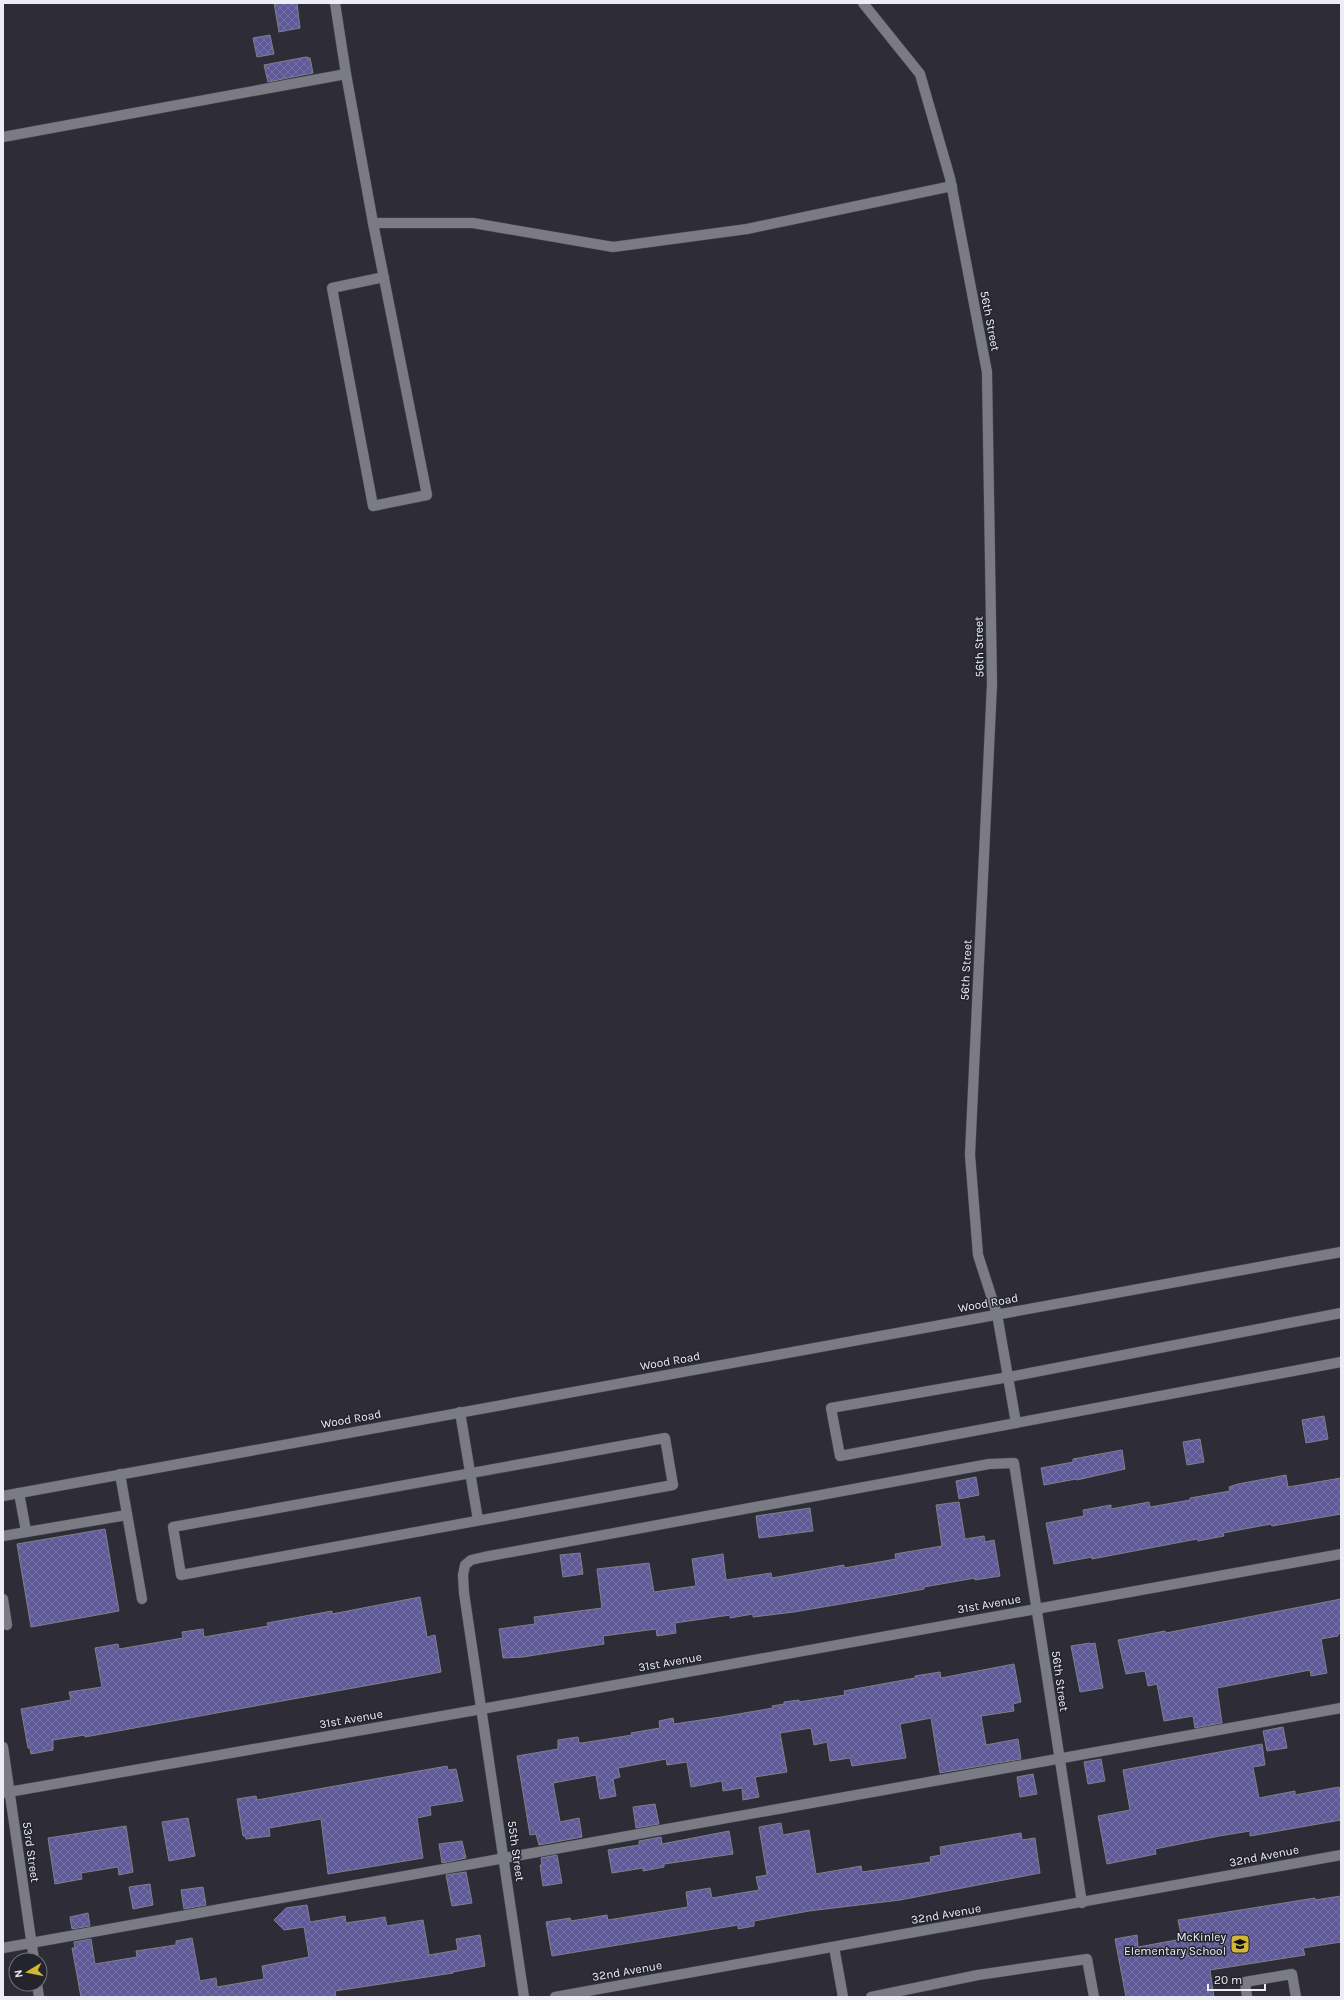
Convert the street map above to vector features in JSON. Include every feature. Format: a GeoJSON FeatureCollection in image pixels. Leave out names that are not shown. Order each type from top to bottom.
{"type":"FeatureCollection","features":[{"type":"Feature","properties":{"kind":"street"},"geometry":{"type":"LineString","coordinates":[[335,3],[346,74],[373,223],[384,277],[427,495],[374,506],[332,288],[384,277]]}},
{"type":"Feature","properties":{"kind":"street","name":"56th Street"},"geometry":{"type":"LineString","coordinates":[[863,3],[920,74],[952,186],[987,372],[992,684],[970,1155],[978,1255],[997,1314],[1016,1423]]}},
{"type":"Feature","properties":{"kind":"street"},"geometry":{"type":"LineString","coordinates":[[3,137],[346,74]]}},
{"type":"Feature","properties":{"kind":"street"},"geometry":{"type":"LineString","coordinates":[[373,223],[473,222],[613,247],[747,229],[952,186]]}},
{"type":"Feature","properties":{"kind":"street","name":"Wood Road"},"geometry":{"type":"LineString","coordinates":[[3,1496],[1341,1252]]}},
{"type":"Feature","properties":{"kind":"street"},"geometry":{"type":"LineString","coordinates":[[1341,1313],[1009,1377],[831,1408],[840,1456],[1341,1362]]}},
{"type":"Feature","properties":{"kind":"street"},"geometry":{"type":"LineString","coordinates":[[460,1412],[478,1520]]}},
{"type":"Feature","properties":{"kind":"street"},"geometry":{"type":"LineString","coordinates":[[665,1438],[673,1485],[478,1520],[181,1575],[173,1526],[665,1438]]}},
{"type":"Feature","properties":{"kind":"street","name":"56th Street"},"geometry":{"type":"LineString","coordinates":[[1014,1463],[1082,1903]]}},
{"type":"Feature","properties":{"kind":"street","name":"55th Street"},"geometry":{"type":"LineString","coordinates":[[524,1997],[463,1575],[465,1565],[472,1560],[966,1468],[989,1464],[1014,1463]]}},
{"type":"Feature","properties":{"kind":"street"},"geometry":{"type":"LineString","coordinates":[[120,1474],[142,1599]]}},
{"type":"Feature","properties":{"kind":"street"},"geometry":{"type":"LineString","coordinates":[[19,1493],[26,1531]]}},
{"type":"Feature","properties":{"kind":"street"},"geometry":{"type":"LineString","coordinates":[[3,1536],[127,1515]]}},
{"type":"Feature","properties":{"kind":"street","name":"31st Avenue"},"geometry":{"type":"LineString","coordinates":[[6,1792],[482,1709],[1341,1554]]}},
{"type":"Feature","properties":{"kind":"street"},"geometry":{"type":"LineString","coordinates":[[3,1599],[7,1624]]}},
{"type":"Feature","properties":{"kind":"street"},"geometry":{"type":"LineString","coordinates":[[3,1948],[1341,1708]]}},
{"type":"Feature","properties":{"kind":"street","name":"53rd Street"},"geometry":{"type":"LineString","coordinates":[[3,1747],[6,1792],[33,1952]]}},
{"type":"Feature","properties":{"kind":"street","name":"32nd Avenue"},"geometry":{"type":"LineString","coordinates":[[555,1997],[1341,1855]]}},
{"type":"Feature","properties":{"kind":"street"},"geometry":{"type":"LineString","coordinates":[[834,1947],[843,1997]]}},
{"type":"Feature","properties":{"kind":"street"},"geometry":{"type":"LineString","coordinates":[[871,1997],[978,1975],[1087,1959],[1094,1997]]}},
{"type":"Feature","properties":{"kind":"street"},"geometry":{"type":"LineString","coordinates":[[1247,1997],[1245,1982],[1292,1974],[1296,1997]]}},
{"type":"Feature","properties":{"kind":"building"},"geometry":{"type":"Polygon","coordinates":[[[274,3],[297,3],[300,28],[279,32],[274,3]]]}},
{"type":"Feature","properties":{"kind":"building"},"geometry":{"type":"Polygon","coordinates":[[[270,35],[274,54],[257,57],[253,38],[270,35]]]}},
{"type":"Feature","properties":{"kind":"building"},"geometry":{"type":"Polygon","coordinates":[[[306,57],[310,58],[313,73],[268,82],[264,65],[306,57]]]}},
{"type":"Feature","properties":{"kind":"building"},"geometry":{"type":"Polygon","coordinates":[[[1324,1416],[1328,1439],[1306,1443],[1302,1420],[1324,1416]]]}},
{"type":"Feature","properties":{"kind":"building"},"geometry":{"type":"Polygon","coordinates":[[[1200,1439],[1204,1462],[1187,1465],[1183,1442],[1200,1439]]]}},
{"type":"Feature","properties":{"kind":"building"},"geometry":{"type":"Polygon","coordinates":[[[1122,1450],[1125,1469],[1077,1480],[1044,1485],[1041,1468],[1073,1462],[1073,1459],[1122,1450]]]}},
{"type":"Feature","properties":{"kind":"building"},"geometry":{"type":"Polygon","coordinates":[[[1286,1475],[1288,1487],[1341,1478],[1341,1514],[1272,1526],[1271,1524],[1223,1533],[1224,1536],[1198,1541],[1197,1539],[1092,1559],[1092,1557],[1054,1564],[1046,1523],[1084,1516],[1083,1510],[1111,1505],[1111,1509],[1149,1502],[1150,1507],[1190,1500],[1190,1498],[1230,1491],[1229,1487],[1238,1484],[1286,1475]]]}},
{"type":"Feature","properties":{"kind":"building"},"geometry":{"type":"Polygon","coordinates":[[[976,1477],[979,1495],[959,1499],[956,1481],[976,1477]]]}},
{"type":"Feature","properties":{"kind":"building"},"geometry":{"type":"Polygon","coordinates":[[[959,1502],[965,1539],[984,1536],[985,1542],[994,1540],[1000,1576],[975,1580],[975,1578],[924,1587],[924,1589],[887,1596],[794,1612],[753,1617],[753,1614],[730,1618],[730,1615],[675,1623],[676,1633],[657,1636],[656,1629],[603,1636],[604,1644],[523,1657],[503,1658],[499,1629],[535,1624],[534,1617],[602,1608],[597,1569],[649,1563],[654,1592],[696,1586],[692,1559],[723,1554],[726,1580],[771,1573],[772,1578],[844,1565],[844,1568],[896,1559],[895,1554],[942,1546],[936,1505],[959,1502]]]}},
{"type":"Feature","properties":{"kind":"building"},"geometry":{"type":"Polygon","coordinates":[[[810,1508],[813,1531],[759,1538],[756,1516],[810,1508]]]}},
{"type":"Feature","properties":{"kind":"building"},"geometry":{"type":"Polygon","coordinates":[[[105,1529],[119,1611],[31,1627],[17,1544],[105,1529]]]}},
{"type":"Feature","properties":{"kind":"building"},"geometry":{"type":"Polygon","coordinates":[[[580,1553],[583,1574],[563,1577],[560,1555],[580,1553]]]}},
{"type":"Feature","properties":{"kind":"building"},"geometry":{"type":"Polygon","coordinates":[[[420,1597],[427,1637],[435,1635],[441,1672],[85,1737],[85,1735],[53,1740],[53,1750],[31,1754],[30,1748],[28,1748],[21,1709],[71,1700],[69,1692],[102,1687],[95,1648],[118,1644],[119,1649],[183,1638],[182,1632],[203,1629],[204,1637],[268,1626],[267,1623],[332,1611],[332,1614],[420,1597]]]}},
{"type":"Feature","properties":{"kind":"building"},"geometry":{"type":"Polygon","coordinates":[[[1341,1599],[1341,1633],[1338,1634],[1338,1636],[1321,1639],[1327,1673],[1311,1676],[1310,1670],[1217,1688],[1222,1723],[1195,1728],[1193,1716],[1164,1721],[1157,1684],[1148,1686],[1145,1671],[1126,1674],[1118,1640],[1165,1631],[1166,1633],[1341,1599]]]}},
{"type":"Feature","properties":{"kind":"building"},"geometry":{"type":"Polygon","coordinates":[[[1095,1643],[1103,1688],[1080,1692],[1071,1646],[1095,1643]]]}},
{"type":"Feature","properties":{"kind":"building"},"geometry":{"type":"Polygon","coordinates":[[[1014,1664],[1021,1702],[1013,1704],[1014,1711],[981,1716],[986,1745],[1018,1739],[1021,1759],[940,1773],[931,1718],[900,1724],[906,1758],[852,1766],[850,1758],[830,1761],[827,1742],[814,1745],[811,1728],[780,1733],[787,1772],[755,1777],[759,1797],[743,1800],[742,1788],[723,1791],[722,1781],[691,1787],[687,1762],[667,1765],[666,1759],[618,1768],[620,1777],[613,1779],[616,1796],[600,1799],[596,1775],[553,1783],[560,1822],[579,1818],[582,1837],[539,1845],[536,1834],[530,1835],[517,1756],[558,1749],[558,1740],[578,1737],[579,1743],[582,1743],[632,1735],[631,1733],[660,1728],[659,1721],[673,1718],[674,1724],[721,1717],[773,1708],[772,1706],[784,1704],[784,1702],[799,1700],[799,1702],[845,1695],[844,1691],[915,1678],[915,1676],[940,1672],[941,1678],[1014,1664]]]}},
{"type":"Feature","properties":{"kind":"building"},"geometry":{"type":"Polygon","coordinates":[[[1283,1727],[1287,1748],[1267,1751],[1263,1731],[1283,1727]]]}},
{"type":"Feature","properties":{"kind":"building"},"geometry":{"type":"Polygon","coordinates":[[[1262,1744],[1265,1765],[1253,1767],[1259,1798],[1295,1791],[1295,1795],[1339,1787],[1341,1799],[1341,1820],[1250,1836],[1250,1831],[1219,1836],[1155,1849],[1156,1854],[1107,1864],[1098,1816],[1130,1810],[1123,1770],[1262,1744]]]}},
{"type":"Feature","properties":{"kind":"building"},"geometry":{"type":"Polygon","coordinates":[[[1101,1759],[1105,1781],[1088,1784],[1084,1762],[1101,1759]]]}},
{"type":"Feature","properties":{"kind":"building"},"geometry":{"type":"Polygon","coordinates":[[[447,1766],[448,1770],[456,1769],[463,1801],[430,1806],[431,1815],[417,1818],[423,1858],[328,1874],[321,1819],[269,1828],[270,1836],[246,1839],[245,1836],[243,1836],[237,1799],[256,1796],[257,1800],[447,1766]]]}},
{"type":"Feature","properties":{"kind":"building"},"geometry":{"type":"Polygon","coordinates":[[[1033,1774],[1037,1794],[1020,1797],[1017,1777],[1033,1774]]]}},
{"type":"Feature","properties":{"kind":"building"},"geometry":{"type":"Polygon","coordinates":[[[655,1804],[659,1824],[636,1828],[633,1807],[655,1804]]]}},
{"type":"Feature","properties":{"kind":"building"},"geometry":{"type":"Polygon","coordinates":[[[188,1818],[195,1856],[169,1861],[162,1822],[188,1818]]]}},
{"type":"Feature","properties":{"kind":"building"},"geometry":{"type":"Polygon","coordinates":[[[781,1823],[783,1835],[809,1830],[816,1874],[861,1866],[862,1872],[931,1862],[930,1857],[941,1855],[940,1847],[1021,1833],[1022,1840],[1035,1838],[1040,1873],[900,1900],[809,1911],[754,1921],[754,1926],[738,1929],[738,1925],[552,1956],[546,1922],[570,1918],[571,1921],[607,1915],[608,1920],[688,1907],[686,1892],[710,1888],[712,1898],[759,1890],[756,1877],[767,1875],[759,1827],[781,1823]]]}},
{"type":"Feature","properties":{"kind":"building"},"geometry":{"type":"Polygon","coordinates":[[[126,1826],[133,1872],[119,1875],[118,1867],[81,1873],[82,1879],[55,1884],[48,1838],[126,1826]]]}},
{"type":"Feature","properties":{"kind":"building"},"geometry":{"type":"Polygon","coordinates":[[[729,1831],[733,1854],[664,1864],[664,1867],[643,1871],[643,1868],[612,1873],[608,1850],[639,1845],[639,1841],[661,1837],[662,1844],[729,1831]]]}},
{"type":"Feature","properties":{"kind":"building"},"geometry":{"type":"Polygon","coordinates":[[[462,1841],[466,1858],[442,1863],[439,1844],[462,1841]]]}},
{"type":"Feature","properties":{"kind":"building"},"geometry":{"type":"Polygon","coordinates":[[[557,1855],[562,1883],[543,1886],[540,1865],[542,1865],[541,1858],[557,1855]]]}},
{"type":"Feature","properties":{"kind":"building"},"geometry":{"type":"Polygon","coordinates":[[[466,1872],[472,1903],[452,1906],[446,1875],[466,1872]]]}},
{"type":"Feature","properties":{"kind":"building"},"geometry":{"type":"Polygon","coordinates":[[[150,1884],[153,1905],[133,1909],[129,1887],[150,1884]]]}},
{"type":"Feature","properties":{"kind":"building"},"geometry":{"type":"Polygon","coordinates":[[[203,1887],[206,1905],[184,1909],[181,1890],[203,1887]]]}},
{"type":"Feature","properties":{"kind":"building","name":"McKinley Elementary School"},"geometry":{"type":"Polygon","coordinates":[[[1341,1896],[1341,1942],[1303,1948],[1305,1955],[1210,1970],[1214,1997],[1126,1997],[1115,1939],[1137,1935],[1138,1947],[1182,1939],[1178,1920],[1315,1898],[1315,1900],[1341,1896]]]}},
{"type":"Feature","properties":{"kind":"building"},"geometry":{"type":"Polygon","coordinates":[[[307,1905],[310,1922],[345,1916],[346,1923],[385,1917],[387,1926],[423,1920],[429,1955],[458,1950],[456,1939],[480,1935],[485,1966],[453,1973],[335,1991],[336,1997],[81,1997],[72,1948],[75,1948],[74,1942],[91,1939],[95,1964],[137,1957],[136,1951],[176,1945],[176,1941],[192,1938],[200,1981],[216,1978],[217,1987],[264,1979],[262,1966],[309,1957],[304,1927],[284,1930],[274,1920],[286,1908],[307,1905]]]}},
{"type":"Feature","properties":{"kind":"building"},"geometry":{"type":"Polygon","coordinates":[[[88,1913],[90,1926],[72,1929],[70,1917],[88,1913]]]}},
{"type":"Feature","properties":{"kind":"place","name":"McKinley Elementary School"},"geometry":{"type":"Point","coordinates":[1240,1944]}}]}
